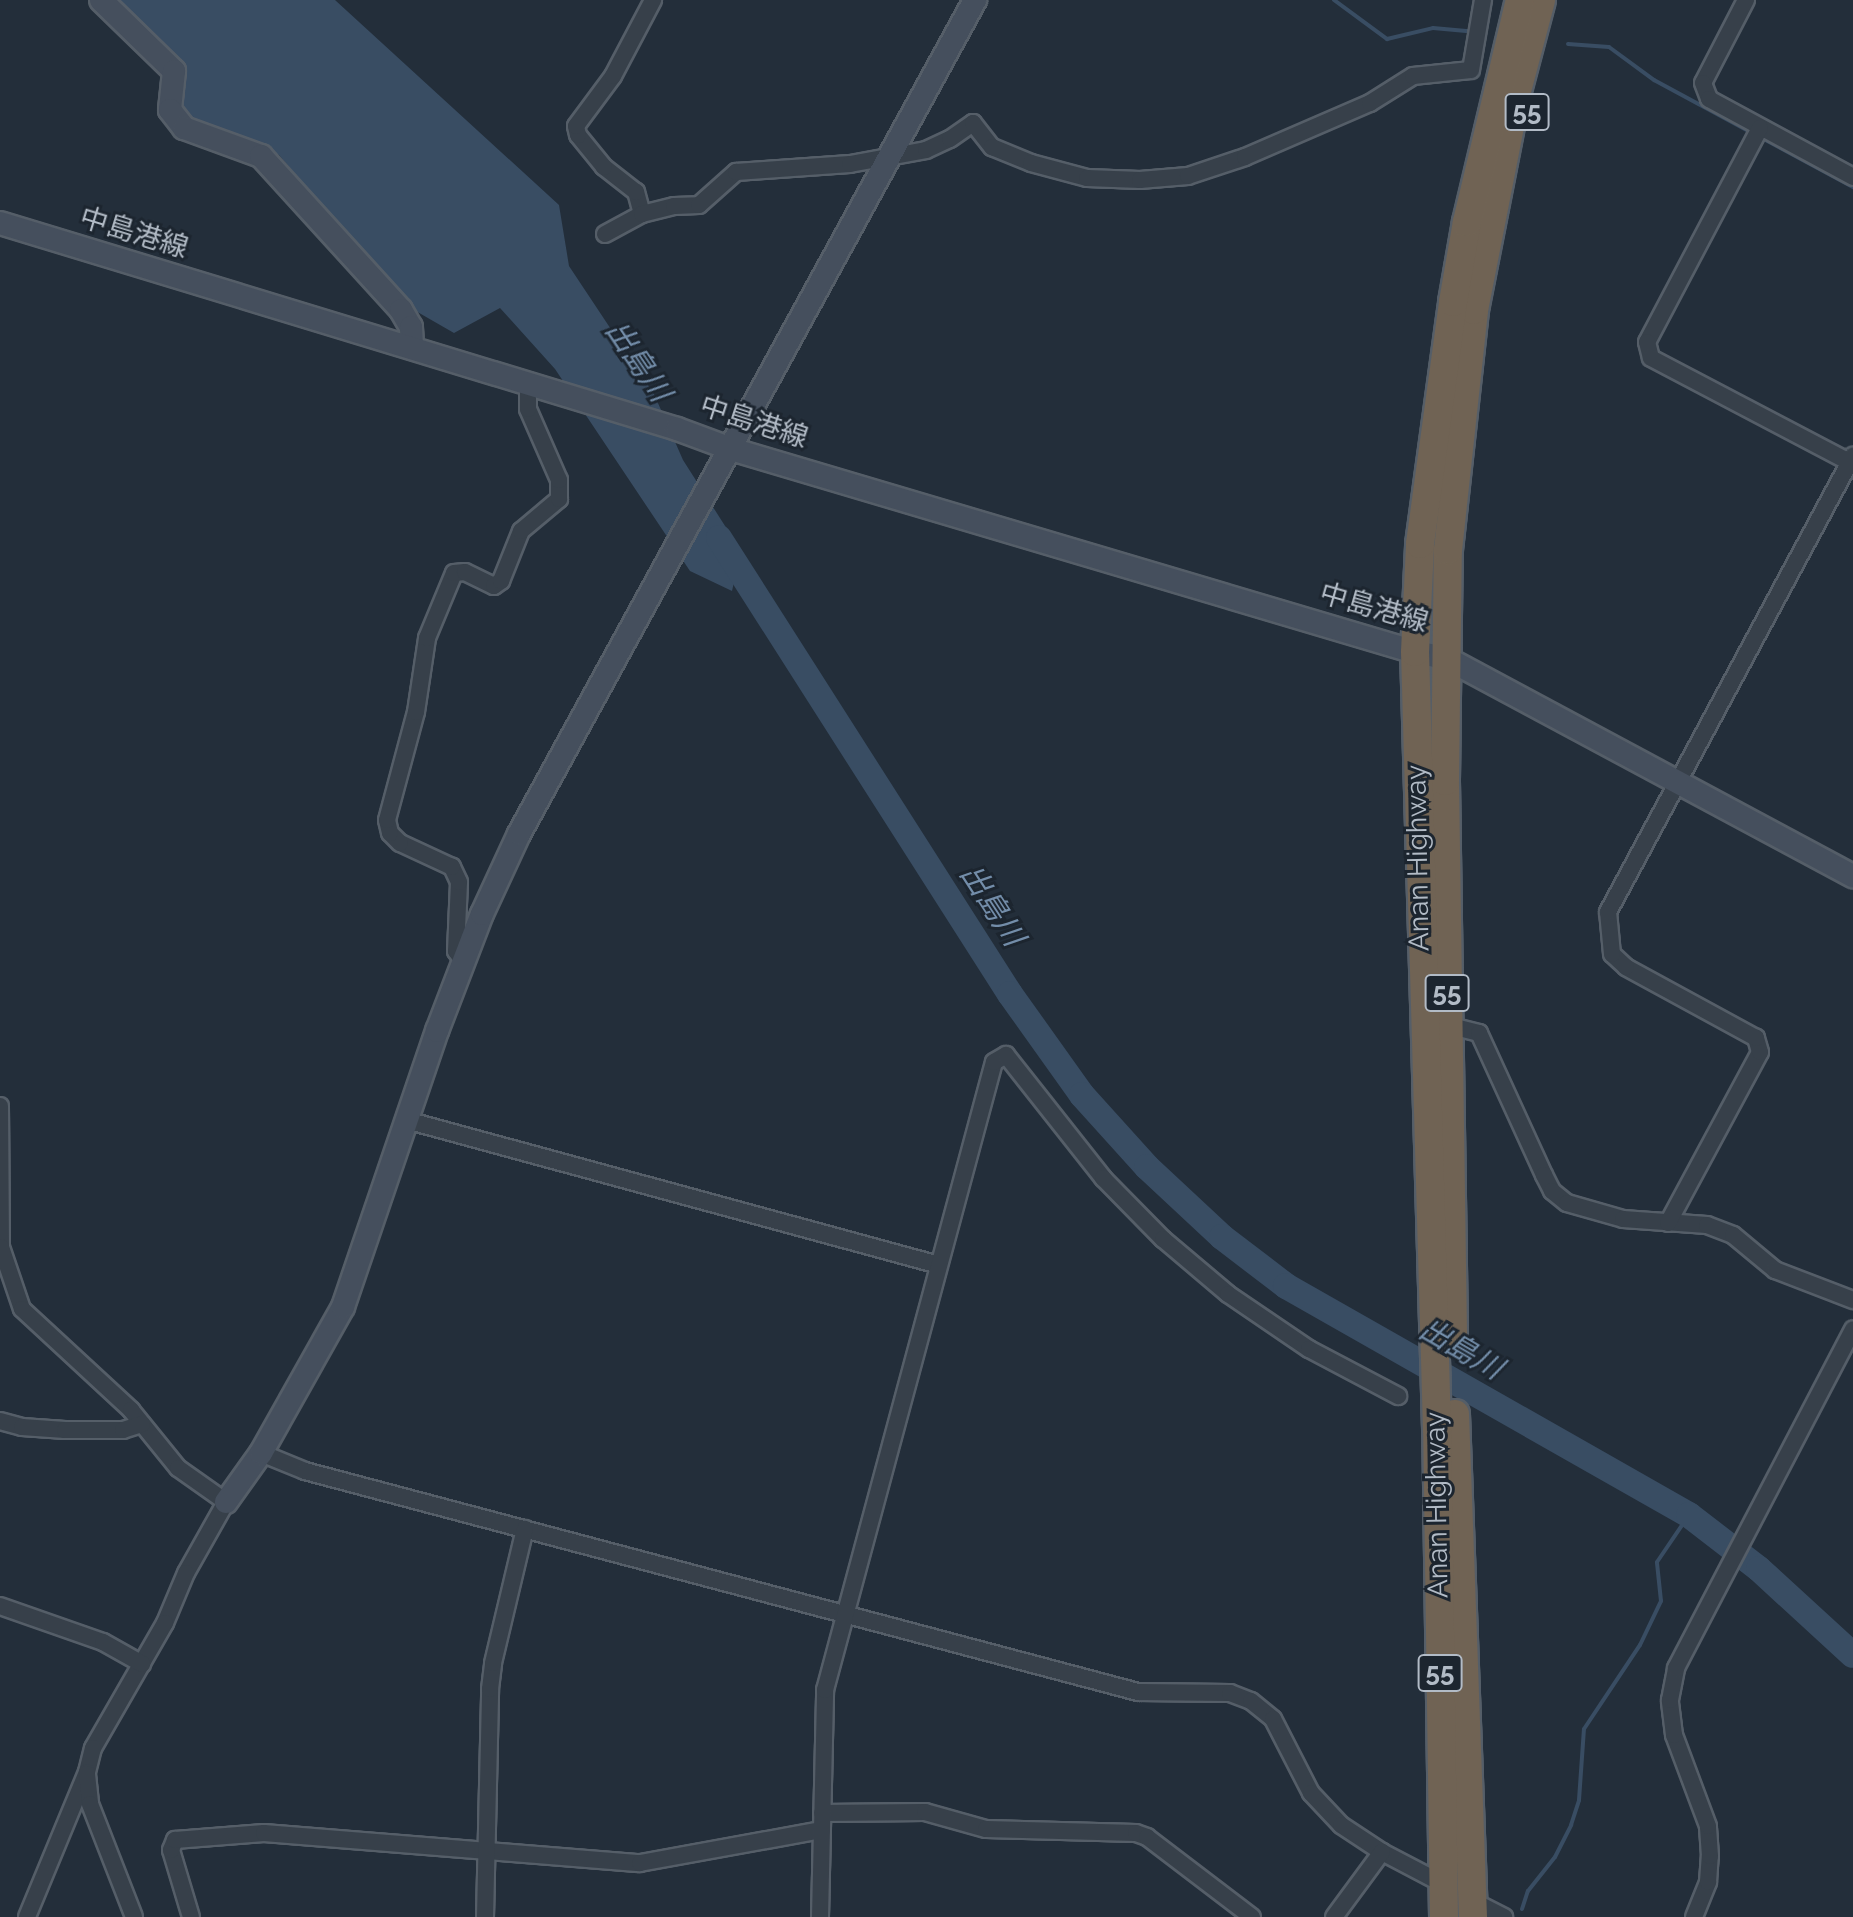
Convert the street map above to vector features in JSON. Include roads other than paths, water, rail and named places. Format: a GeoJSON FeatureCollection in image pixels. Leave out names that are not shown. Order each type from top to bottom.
{"type":"FeatureCollection","features":[{"type":"Feature","properties":{"kind":"highway","name":"55"},"geometry":{"type":"LineString","coordinates":[[1480,223],[1562,0]]}},
{"type":"Feature","properties":{"kind":"highway","name":"55"},"geometry":{"type":"LineString","coordinates":[[1480,223],[1491,38],[1522,10]]}},
{"type":"Feature","properties":{"kind":"highway","name":"Anan Highway"},"geometry":{"type":"LineString","coordinates":[[1473,1910],[1446,1435],[1415,652],[1420,544],[1453,302],[1480,223],[1517,91],[1522,10]]}},
{"type":"Feature","properties":{"kind":"highway","name":"Anan Highway"},"geometry":{"type":"LineString","coordinates":[[1443,1324],[1448,550],[1474,310],[1480,223]]}},
{"type":"Feature","properties":{"kind":"highway","name":"Anan Highway"},"geometry":{"type":"LineString","coordinates":[[1444,1917],[1446,1435]]}},
{"type":"Feature","properties":{"kind":"street"},"geometry":{"type":"LineString","coordinates":[[101,0],[174,71],[170,110],[184,128],[261,156],[401,310],[411,327],[412,348]]}},
{"type":"Feature","properties":{"kind":"street"},"geometry":{"type":"LineString","coordinates":[[642,214],[636,192],[604,167],[578,135],[576,126],[613,76],[653,0]]}},
{"type":"Feature","properties":{"kind":"street"},"geometry":{"type":"LineString","coordinates":[[27,1917],[103,1729],[142,1664],[226,1502],[261,1453],[343,1307],[463,961],[519,834],[975,0]]}},
{"type":"Feature","properties":{"kind":"street"},"geometry":{"type":"LineString","coordinates":[[605,234],[642,214],[674,206],[699,205],[736,172],[850,164],[926,150],[950,139],[973,123],[992,147],[1031,163],[1087,178],[1140,180],[1188,176],[1245,157],[1370,103],[1413,76],[1471,70],[1483,0]]}},
{"type":"Feature","properties":{"kind":"street"},"geometry":{"type":"LineString","coordinates":[[1746,0],[1703,83],[1709,99],[1758,132],[1853,177]]}},
{"type":"Feature","properties":{"kind":"street"},"geometry":{"type":"LineString","coordinates":[[1668,1223],[1760,1052],[1756,1038],[1626,967],[1612,954],[1608,912],[1852,461],[1651,358],[1647,342],[1758,132]]}},
{"type":"Feature","properties":{"kind":"street","name":"中島港線"},"geometry":{"type":"LineString","coordinates":[[0,223],[677,429],[731,449],[1415,652],[1446,658],[1853,876]]}},
{"type":"Feature","properties":{"kind":"street"},"geometry":{"type":"LineString","coordinates":[[463,961],[456,951],[459,882],[452,867],[400,843],[390,833],[387,820],[416,712],[427,638],[454,573],[465,572],[494,586],[509,566],[514,542],[521,531],[559,499],[559,480],[528,409],[528,384]]}},
{"type":"Feature","properties":{"kind":"street"},"geometry":{"type":"LineString","coordinates":[[1447,1025],[1479,1033],[1552,1191],[1567,1203],[1623,1219],[1707,1225],[1733,1235],[1775,1270],[1853,1300]]}},
{"type":"Feature","properties":{"kind":"street"},"geometry":{"type":"LineString","coordinates":[[820,1917],[825,1690],[848,1614],[994,1062],[1006,1055],[1103,1178],[1163,1239],[1228,1294],[1309,1349],[1398,1396]]}},
{"type":"Feature","properties":{"kind":"street"},"geometry":{"type":"LineString","coordinates":[[0,1106],[1,1247],[13,1290],[22,1309],[142,1424],[178,1468],[226,1502]]}},
{"type":"Feature","properties":{"kind":"street"},"geometry":{"type":"LineString","coordinates":[[406,1120],[939,1265]]}},
{"type":"Feature","properties":{"kind":"street"},"geometry":{"type":"LineString","coordinates":[[1694,1917],[1708,1882],[1708,1826],[1674,1735],[1670,1700],[1676,1668],[1751,1519],[1853,1329]]}},
{"type":"Feature","properties":{"kind":"street"},"geometry":{"type":"LineString","coordinates":[[0,1421],[22,1427],[65,1430],[123,1430],[142,1424]]}},
{"type":"Feature","properties":{"kind":"street"},"geometry":{"type":"LineString","coordinates":[[261,1453],[305,1471],[1138,1692],[1230,1693],[1251,1701],[1273,1719],[1311,1793],[1341,1825],[1382,1852],[1442,1883],[1473,1910],[1504,1917]]}},
{"type":"Feature","properties":{"kind":"street"},"geometry":{"type":"LineString","coordinates":[[485,1917],[493,1663],[525,1529]]}},
{"type":"Feature","properties":{"kind":"street"},"geometry":{"type":"LineString","coordinates":[[0,1606],[103,1642],[142,1664]]}},
{"type":"Feature","properties":{"kind":"street"},"geometry":{"type":"LineString","coordinates":[[87,1772],[90,1804],[134,1917]]}},
{"type":"Feature","properties":{"kind":"street"},"geometry":{"type":"LineString","coordinates":[[191,1917],[171,1850],[175,1840],[264,1833],[640,1863],[822,1821],[925,1812],[986,1829],[1136,1833],[1147,1837],[1252,1917]]}},
{"type":"Feature","properties":{"kind":"street"},"geometry":{"type":"LineString","coordinates":[[1334,1917],[1382,1852]]}},
{"type":"Feature","properties":{"kind":"water"},"geometry":{"type":"Polygon","coordinates":[[[115,0],[335,0],[559,205],[569,266],[654,394],[683,460],[741,551],[732,591],[690,571],[555,369],[500,308],[454,333],[407,306],[279,155],[190,119],[180,108],[181,67],[115,0]]]}},
{"type":"Feature","properties":{"kind":"waterway"},"geometry":{"type":"LineString","coordinates":[[1334,0],[1387,39],[1433,28],[1469,31]]}},
{"type":"Feature","properties":{"kind":"waterway"},"geometry":{"type":"LineString","coordinates":[[1568,44],[1609,47],[1654,80],[1752,133]]}},
{"type":"Feature","properties":{"kind":"waterway"},"geometry":{"type":"LineString","coordinates":[[1760,137],[1853,187]]}},
{"type":"Feature","properties":{"kind":"waterway","name":"出島川"},"geometry":{"type":"LineString","coordinates":[[719,538],[1010,994],[1082,1095],[1147,1167],[1222,1237],[1286,1286],[1689,1515],[1759,1569],[1853,1655]]}},
{"type":"Feature","properties":{"kind":"waterway"},"geometry":{"type":"LineString","coordinates":[[1522,1909],[1528,1891],[1555,1857],[1571,1825],[1579,1800],[1584,1729],[1640,1645],[1661,1601],[1657,1562],[1689,1515]]}}]}
